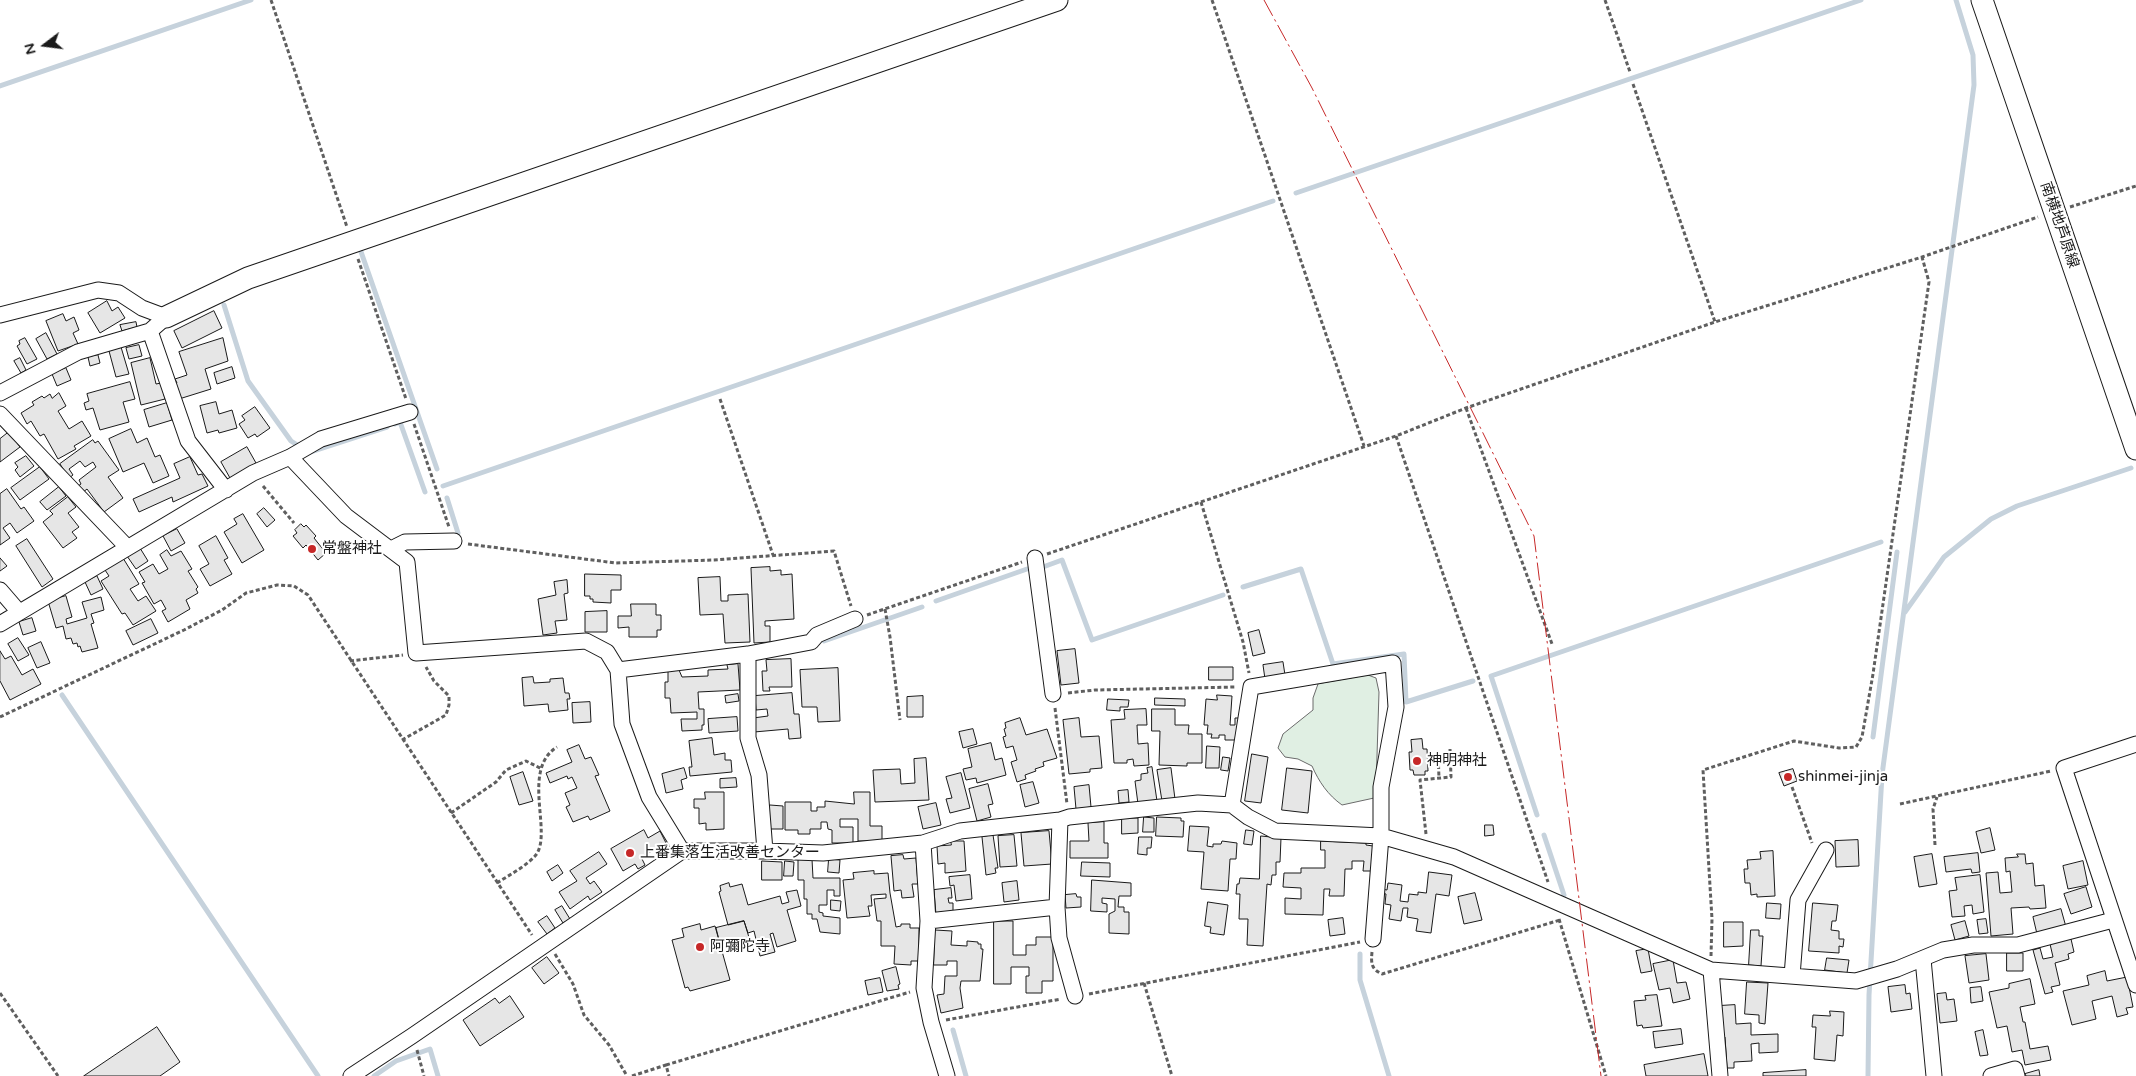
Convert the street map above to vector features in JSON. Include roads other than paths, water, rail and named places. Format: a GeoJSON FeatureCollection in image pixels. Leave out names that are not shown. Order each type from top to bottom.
{"type":"FeatureCollection","features":[{"type":"Feature","properties":{"kind":"street"},"geometry":{"type":"LineString","coordinates":[[0,393],[78,352],[158,324],[248,278],[1057,0]]}},
{"type":"Feature","properties":{"kind":"street","name":"南横地芦原線"},"geometry":{"type":"LineString","coordinates":[[1982,0],[2136,450]]}},
{"type":"Feature","properties":{"kind":"street"},"geometry":{"type":"LineString","coordinates":[[0,315],[98,290],[119,293],[142,308],[158,324],[188,441],[226,490]]}},
{"type":"Feature","properties":{"kind":"street"},"geometry":{"type":"LineString","coordinates":[[0,624],[253,473],[290,457],[321,439],[410,412]]}},
{"type":"Feature","properties":{"kind":"street"},"geometry":{"type":"LineString","coordinates":[[0,414],[127,547]]}},
{"type":"Feature","properties":{"kind":"street"},"geometry":{"type":"LineString","coordinates":[[290,457],[346,516],[407,562],[419,653],[586,641],[607,652],[618,670],[622,724],[649,797],[682,851]]}},
{"type":"Feature","properties":{"kind":"street"},"geometry":{"type":"LineString","coordinates":[[391,549],[404,542],[454,541]]}},
{"type":"Feature","properties":{"kind":"street"},"geometry":{"type":"LineString","coordinates":[[1035,558],[1053,694]]}},
{"type":"Feature","properties":{"kind":"street"},"geometry":{"type":"LineString","coordinates":[[0,590],[19,612]]}},
{"type":"Feature","properties":{"kind":"street"},"geometry":{"type":"LineString","coordinates":[[618,670],[748,654],[811,642],[818,635],[855,619]]}},
{"type":"Feature","properties":{"kind":"street"},"geometry":{"type":"LineString","coordinates":[[748,654],[748,738],[759,775],[765,851]]}},
{"type":"Feature","properties":{"kind":"street"},"geometry":{"type":"LineString","coordinates":[[1232,804],[1251,687],[1393,663],[1396,707],[1381,787],[1380,836],[1373,939]]}},
{"type":"Feature","properties":{"kind":"street"},"geometry":{"type":"LineString","coordinates":[[2136,744],[2064,768],[2136,985]]}},
{"type":"Feature","properties":{"kind":"street"},"geometry":{"type":"LineString","coordinates":[[351,1076],[545,946],[682,851],[765,851],[823,854],[923,843],[960,831],[1198,804],[1232,804],[1248,817],[1275,831],[1380,836],[1454,857],[1711,970],[1856,981],[1923,959],[1943,950],[1973,945],[2018,945],[2113,920]]}},
{"type":"Feature","properties":{"kind":"street"},"geometry":{"type":"LineString","coordinates":[[1065,819],[1057,907],[1059,938],[1075,996]]}},
{"type":"Feature","properties":{"kind":"street"},"geometry":{"type":"LineString","coordinates":[[923,843],[928,921],[924,988],[931,1022],[947,1076]]}},
{"type":"Feature","properties":{"kind":"street"},"geometry":{"type":"LineString","coordinates":[[1792,976],[1798,900],[1823,856]]}},
{"type":"Feature","properties":{"kind":"street"},"geometry":{"type":"LineString","coordinates":[[928,921],[1057,907]]}},
{"type":"Feature","properties":{"kind":"street"},"geometry":{"type":"LineString","coordinates":[[1923,959],[1934,1076]]}},
{"type":"Feature","properties":{"kind":"street"},"geometry":{"type":"LineString","coordinates":[[1711,970],[1720,1076]]}},
{"type":"Feature","properties":{"kind":"street"},"geometry":{"type":"LineString","coordinates":[[1991,1076],[2015,1069],[2017,1076]]}},
{"type":"Feature","properties":{"kind":"waterway"},"geometry":{"type":"LineString","coordinates":[[0,86],[251,0]]}},
{"type":"Feature","properties":{"kind":"waterway"},"geometry":{"type":"LineString","coordinates":[[1296,193],[1861,0]]}},
{"type":"Feature","properties":{"kind":"waterway"},"geometry":{"type":"LineString","coordinates":[[1868,1076],[1869,995],[1882,775],[1974,85],[1973,55],[1956,0]]}},
{"type":"Feature","properties":{"kind":"waterway"},"geometry":{"type":"LineString","coordinates":[[443,486],[1273,201]]}},
{"type":"Feature","properties":{"kind":"waterway"},"geometry":{"type":"LineString","coordinates":[[359,246],[437,469]]}},
{"type":"Feature","properties":{"kind":"waterway"},"geometry":{"type":"LineString","coordinates":[[224,305],[248,381],[291,441],[302,448]]}},
{"type":"Feature","properties":{"kind":"waterway"},"geometry":{"type":"LineString","coordinates":[[395,424],[400,422],[425,492]]}},
{"type":"Feature","properties":{"kind":"waterway"},"geometry":{"type":"LineString","coordinates":[[310,452],[387,427]]}},
{"type":"Feature","properties":{"kind":"waterway"},"geometry":{"type":"LineString","coordinates":[[1905,612],[1944,557],[1991,519],[2017,506],[2131,468]]}},
{"type":"Feature","properties":{"kind":"waterway"},"geometry":{"type":"LineString","coordinates":[[447,498],[458,533]]}},
{"type":"Feature","properties":{"kind":"waterway"},"geometry":{"type":"LineString","coordinates":[[1537,815],[1491,676],[1881,542]]}},
{"type":"Feature","properties":{"kind":"waterway"},"geometry":{"type":"LineString","coordinates":[[1873,737],[1897,552]]}},
{"type":"Feature","properties":{"kind":"waterway"},"geometry":{"type":"LineString","coordinates":[[1043,567],[1062,560],[1092,640],[1223,595]]}},
{"type":"Feature","properties":{"kind":"waterway"},"geometry":{"type":"LineString","coordinates":[[936,601],[1027,569]]}},
{"type":"Feature","properties":{"kind":"waterway"},"geometry":{"type":"LineString","coordinates":[[1243,587],[1301,569],[1333,664],[1404,654],[1406,702],[1473,681]]}},
{"type":"Feature","properties":{"kind":"waterway"},"geometry":{"type":"LineString","coordinates":[[824,641],[922,607]]}},
{"type":"Feature","properties":{"kind":"waterway"},"geometry":{"type":"LineString","coordinates":[[62,695],[318,1076]]}},
{"type":"Feature","properties":{"kind":"waterway"},"geometry":{"type":"LineString","coordinates":[[1544,835],[1564,895]]}},
{"type":"Feature","properties":{"kind":"waterway"},"geometry":{"type":"LineString","coordinates":[[1360,954],[1360,980],[1389,1076]]}},
{"type":"Feature","properties":{"kind":"waterway"},"geometry":{"type":"LineString","coordinates":[[953,1030],[966,1076]]}},
{"type":"Feature","properties":{"kind":"waterway"},"geometry":{"type":"LineString","coordinates":[[374,1076],[396,1061],[430,1049],[438,1076]]}},
{"type":"Feature","properties":{"kind":"place","name":"常盤神社"},"geometry":{"type":"Point","coordinates":[312,549]}},
{"type":"Feature","properties":{"kind":"place","name":"神明神社"},"geometry":{"type":"Point","coordinates":[1417,761]}},
{"type":"Feature","properties":{"kind":"place","name":"shinmei-jinja"},"geometry":{"type":"Point","coordinates":[1788,777]}},
{"type":"Feature","properties":{"kind":"place","name":"上番集落生活改善センター"},"geometry":{"type":"Point","coordinates":[630,853]}},
{"type":"Feature","properties":{"kind":"place","name":"阿彌陀寺"},"geometry":{"type":"Point","coordinates":[700,947]}}]}
